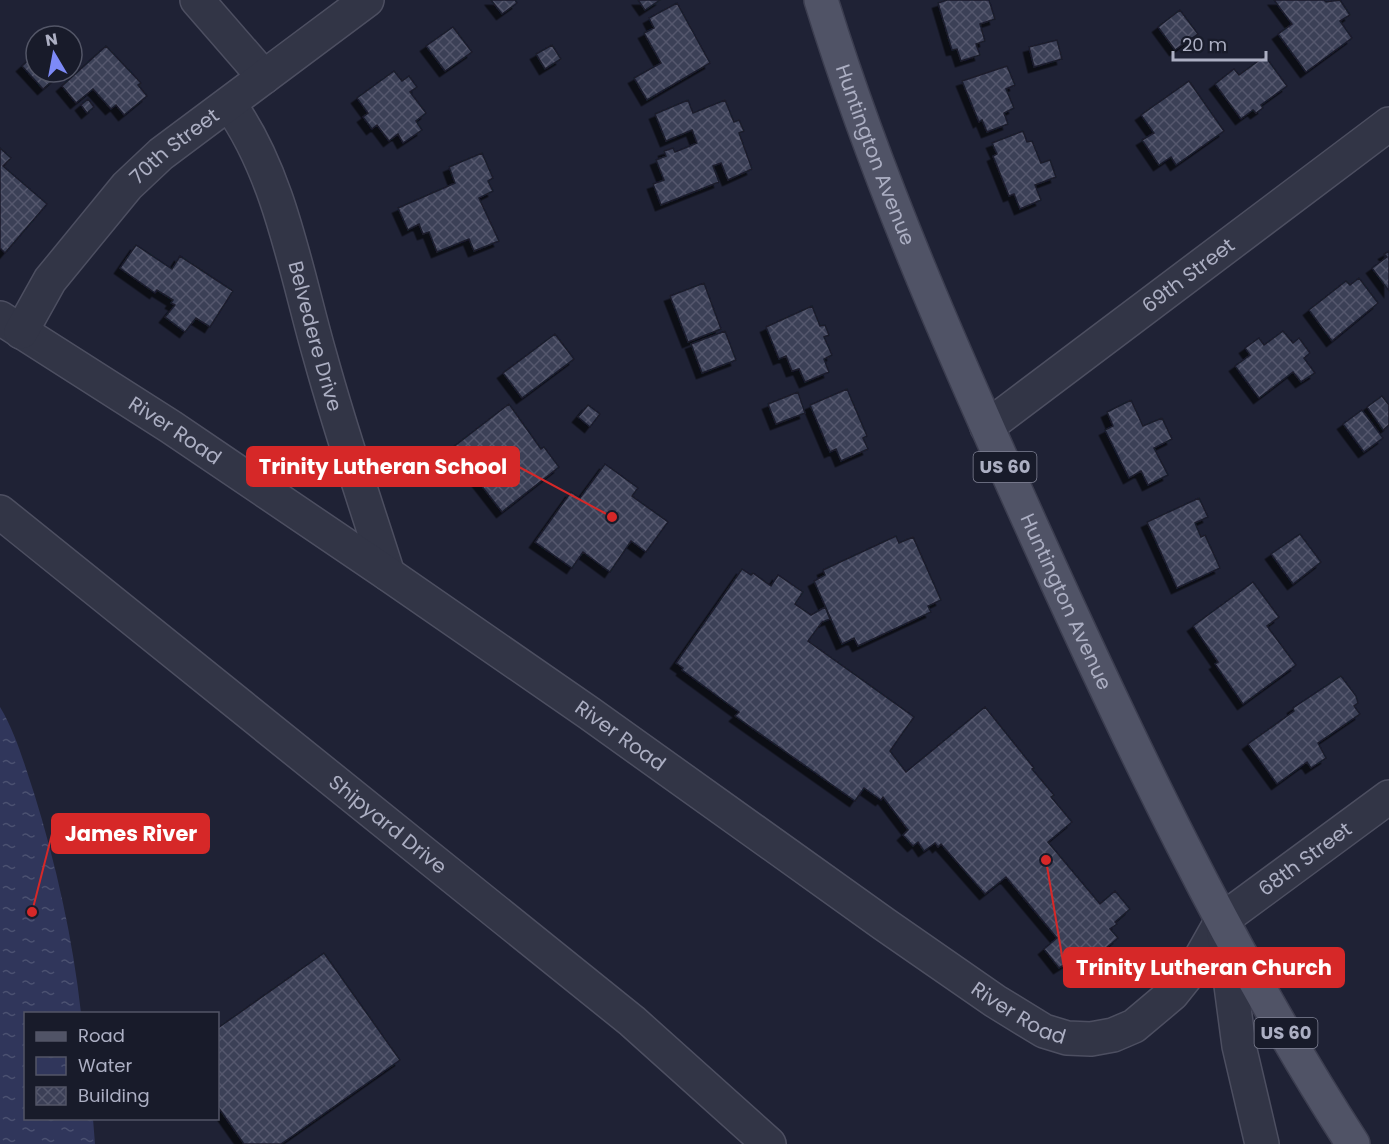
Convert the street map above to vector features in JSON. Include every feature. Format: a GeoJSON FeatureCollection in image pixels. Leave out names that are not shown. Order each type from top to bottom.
{"type":"FeatureCollection","features":[{"type":"Feature","properties":{"kind":"main road","name":"Huntington Avenue"},"geometry":{"type":"LineString","coordinates":[[821,0],[848,81],[900,219],[987,427],[1077,626],[1222,920],[1318,1091],[1353,1144]]}},
{"type":"Feature","properties":{"kind":"street"},"geometry":{"type":"LineString","coordinates":[[197,0],[264,77]]}},
{"type":"Feature","properties":{"kind":"street","name":"70th Street"},"geometry":{"type":"LineString","coordinates":[[10,325],[127,186],[161,154],[366,0]]}},
{"type":"Feature","properties":{"kind":"street","name":"Belvedere Drive"},"geometry":{"type":"LineString","coordinates":[[229,104],[247,128],[267,170],[330,391],[388,574]]}},
{"type":"Feature","properties":{"kind":"street","name":"69th Street"},"geometry":{"type":"LineString","coordinates":[[987,427],[1389,124]]}},
{"type":"Feature","properties":{"kind":"street","name":"River Road"},"geometry":{"type":"LineString","coordinates":[[10,325],[171,427],[388,574],[589,713],[903,937],[1023,1020],[1044,1031],[1067,1038],[1091,1039],[1113,1035],[1134,1026],[1173,993],[1200,959],[1222,920]]}},
{"type":"Feature","properties":{"kind":"street","name":"Shipyard Drive"},"geometry":{"type":"LineString","coordinates":[[0,512],[632,1021],[769,1144]]}},
{"type":"Feature","properties":{"kind":"street","name":"68th Street"},"geometry":{"type":"LineString","coordinates":[[1222,920],[1389,797]]}},
{"type":"Feature","properties":{"kind":"street"},"geometry":{"type":"LineString","coordinates":[[1222,920],[1239,1046],[1262,1144]]}},
{"type":"Feature","properties":{"kind":"water"},"geometry":{"type":"Polygon","coordinates":[[[0,707],[19,749],[50,847],[63,902],[81,1012],[24,1012],[24,1120],[93,1120],[95,1144],[0,1144],[0,707]]]}},
{"type":"Feature","properties":{"kind":"building"},"geometry":{"type":"Polygon","coordinates":[[[491,0],[515,0],[517,3],[502,14],[491,0]]]}},
{"type":"Feature","properties":{"kind":"building"},"geometry":{"type":"Polygon","coordinates":[[[638,0],[660,0],[645,10],[638,0]]]}},
{"type":"Feature","properties":{"kind":"building"},"geometry":{"type":"Polygon","coordinates":[[[947,0],[989,0],[995,19],[980,24],[985,41],[976,44],[980,55],[961,61],[957,49],[952,50],[938,3],[947,0]]]}},
{"type":"Feature","properties":{"kind":"building"},"geometry":{"type":"Polygon","coordinates":[[[1274,0],[1324,0],[1326,2],[1340,0],[1350,15],[1340,21],[1352,38],[1306,72],[1278,34],[1292,24],[1274,0]]]}},
{"type":"Feature","properties":{"kind":"building"},"geometry":{"type":"Polygon","coordinates":[[[677,3],[710,63],[647,100],[634,78],[661,63],[644,33],[654,28],[649,18],[677,3]]]}},
{"type":"Feature","properties":{"kind":"building"},"geometry":{"type":"Polygon","coordinates":[[[1180,10],[1198,34],[1175,50],[1158,27],[1180,10]]]}},
{"type":"Feature","properties":{"kind":"building"},"geometry":{"type":"Polygon","coordinates":[[[453,27],[472,52],[445,71],[426,46],[453,27]]]}},
{"type":"Feature","properties":{"kind":"building"},"geometry":{"type":"Polygon","coordinates":[[[1057,40],[1062,59],[1034,67],[1029,47],[1057,40]]]}},
{"type":"Feature","properties":{"kind":"building"},"geometry":{"type":"Polygon","coordinates":[[[552,45],[561,59],[545,69],[536,54],[552,45]]]}},
{"type":"Feature","properties":{"kind":"building"},"geometry":{"type":"Polygon","coordinates":[[[106,46],[141,83],[138,85],[147,96],[124,115],[116,105],[111,109],[93,89],[76,103],[62,86],[84,84],[84,66],[106,46]]]}},
{"type":"Feature","properties":{"kind":"building"},"geometry":{"type":"Polygon","coordinates":[[[1265,56],[1287,86],[1261,105],[1263,108],[1256,113],[1253,110],[1241,119],[1215,84],[1234,69],[1239,75],[1265,56]]]}},
{"type":"Feature","properties":{"kind":"building"},"geometry":{"type":"Polygon","coordinates":[[[1007,66],[1015,85],[1006,89],[1014,108],[1004,113],[1008,124],[987,132],[982,120],[979,122],[962,81],[1007,66]]]}},
{"type":"Feature","properties":{"kind":"building"},"geometry":{"type":"Polygon","coordinates":[[[394,71],[402,81],[409,76],[417,87],[410,92],[426,113],[416,121],[422,130],[403,143],[398,134],[389,141],[377,125],[372,129],[363,117],[368,113],[357,98],[394,71]]]}},
{"type":"Feature","properties":{"kind":"building"},"geometry":{"type":"Polygon","coordinates":[[[1189,81],[1224,131],[1176,165],[1171,157],[1159,165],[1142,140],[1154,133],[1141,115],[1189,81]]]}},
{"type":"Feature","properties":{"kind":"building"},"geometry":{"type":"Polygon","coordinates":[[[38,84],[49,84],[43,89],[38,84]]]}},
{"type":"Feature","properties":{"kind":"building"},"geometry":{"type":"Polygon","coordinates":[[[88,99],[94,107],[87,113],[81,105],[88,99]]]}},
{"type":"Feature","properties":{"kind":"building"},"geometry":{"type":"Polygon","coordinates":[[[688,100],[693,113],[725,100],[734,122],[739,120],[744,131],[739,133],[752,169],[728,180],[721,163],[713,166],[719,182],[661,205],[653,184],[664,180],[656,160],[666,156],[664,151],[673,148],[675,152],[697,143],[692,130],[666,141],[655,114],[688,100]]]}},
{"type":"Feature","properties":{"kind":"building"},"geometry":{"type":"Polygon","coordinates":[[[1023,131],[1027,142],[1032,141],[1041,163],[1050,160],[1056,177],[1035,185],[1041,200],[1020,209],[1014,194],[1009,196],[993,156],[997,154],[992,143],[1023,131]]]}},
{"type":"Feature","properties":{"kind":"building"},"geometry":{"type":"Polygon","coordinates":[[[0,148],[11,158],[3,166],[47,204],[5,253],[0,248],[0,148]]]}},
{"type":"Feature","properties":{"kind":"building"},"geometry":{"type":"Polygon","coordinates":[[[482,153],[493,178],[488,181],[493,191],[479,198],[499,241],[474,251],[469,239],[437,252],[429,232],[423,234],[419,224],[408,230],[398,208],[455,183],[449,167],[482,153]]]}},
{"type":"Feature","properties":{"kind":"building"},"geometry":{"type":"Polygon","coordinates":[[[136,245],[172,269],[180,256],[233,291],[210,327],[196,318],[185,332],[165,317],[175,305],[171,303],[173,300],[157,290],[155,293],[120,268],[136,245]]]}},
{"type":"Feature","properties":{"kind":"building"},"geometry":{"type":"Polygon","coordinates":[[[1389,251],[1389,291],[1372,268],[1387,257],[1384,254],[1389,251]]]}},
{"type":"Feature","properties":{"kind":"building"},"geometry":{"type":"Polygon","coordinates":[[[1359,278],[1378,303],[1332,341],[1309,310],[1346,281],[1350,285],[1359,278]]]}},
{"type":"Feature","properties":{"kind":"building"},"geometry":{"type":"Polygon","coordinates":[[[704,283],[721,329],[688,342],[670,296],[704,283]]]}},
{"type":"Feature","properties":{"kind":"building"},"geometry":{"type":"Polygon","coordinates":[[[812,306],[820,326],[825,325],[829,335],[824,337],[832,355],[824,359],[829,372],[805,382],[799,369],[792,371],[786,356],[779,359],[766,327],[812,306]]]}},
{"type":"Feature","properties":{"kind":"building"},"geometry":{"type":"Polygon","coordinates":[[[725,331],[736,360],[702,373],[691,344],[725,331]]]}},
{"type":"Feature","properties":{"kind":"building"},"geometry":{"type":"Polygon","coordinates":[[[1283,331],[1293,343],[1299,338],[1310,353],[1304,358],[1315,373],[1301,382],[1293,372],[1259,398],[1235,366],[1250,355],[1245,348],[1259,338],[1264,345],[1283,331]]]}},
{"type":"Feature","properties":{"kind":"building"},"geometry":{"type":"Polygon","coordinates":[[[555,334],[574,359],[522,398],[503,373],[555,334]]]}},
{"type":"Feature","properties":{"kind":"building"},"geometry":{"type":"Polygon","coordinates":[[[847,389],[867,436],[863,438],[868,449],[841,461],[836,449],[830,452],[810,405],[847,389]]]}},
{"type":"Feature","properties":{"kind":"building"},"geometry":{"type":"Polygon","coordinates":[[[798,392],[805,413],[776,424],[768,404],[798,392]]]}},
{"type":"Feature","properties":{"kind":"building"},"geometry":{"type":"Polygon","coordinates":[[[1382,396],[1389,405],[1389,425],[1383,430],[1367,407],[1382,396]]]}},
{"type":"Feature","properties":{"kind":"building"},"geometry":{"type":"Polygon","coordinates":[[[1131,400],[1143,426],[1162,418],[1172,439],[1154,448],[1168,475],[1148,485],[1141,471],[1129,478],[1105,430],[1113,426],[1107,412],[1131,400]]]}},
{"type":"Feature","properties":{"kind":"building"},"geometry":{"type":"Polygon","coordinates":[[[509,404],[541,449],[544,447],[559,467],[502,512],[452,448],[509,404]]]}},
{"type":"Feature","properties":{"kind":"building"},"geometry":{"type":"Polygon","coordinates":[[[588,405],[600,414],[590,427],[578,417],[588,405]]]}},
{"type":"Feature","properties":{"kind":"building"},"geometry":{"type":"Polygon","coordinates":[[[1362,410],[1383,438],[1364,452],[1343,424],[1362,410]]]}},
{"type":"Feature","properties":{"kind":"building"},"geometry":{"type":"Polygon","coordinates":[[[605,464],[638,488],[632,496],[668,522],[646,552],[631,541],[610,572],[583,552],[572,568],[535,542],[571,492],[580,498],[605,464]]]}},
{"type":"Feature","properties":{"kind":"building"},"geometry":{"type":"Polygon","coordinates":[[[1199,498],[1208,517],[1195,523],[1201,537],[1205,535],[1220,568],[1177,588],[1147,522],[1199,498]]]}},
{"type":"Feature","properties":{"kind":"building"},"geometry":{"type":"Polygon","coordinates":[[[1300,534],[1321,562],[1293,584],[1271,554],[1300,534]]]}},
{"type":"Feature","properties":{"kind":"building"},"geometry":{"type":"Polygon","coordinates":[[[896,536],[899,543],[913,537],[941,600],[928,606],[931,612],[858,646],[854,638],[842,644],[814,581],[825,575],[823,570],[896,536]]]}},
{"type":"Feature","properties":{"kind":"building"},"geometry":{"type":"Polygon","coordinates":[[[742,569],[751,575],[753,573],[771,586],[778,575],[803,592],[795,604],[811,615],[825,607],[830,619],[822,622],[808,641],[914,717],[890,751],[906,772],[985,707],[1034,768],[1032,769],[1054,795],[1051,797],[1072,822],[1048,842],[1100,904],[1115,891],[1130,909],[1110,929],[1118,938],[1088,963],[1081,954],[1059,968],[1044,949],[1057,938],[1006,877],[985,894],[941,844],[938,847],[935,843],[924,851],[918,842],[913,846],[903,835],[908,830],[883,797],[881,800],[864,788],[855,801],[735,716],[739,712],[682,670],[683,668],[676,663],[742,569]]]}},
{"type":"Feature","properties":{"kind":"building"},"geometry":{"type":"Polygon","coordinates":[[[1253,582],[1279,617],[1267,626],[1296,665],[1243,704],[1215,664],[1218,662],[1193,626],[1253,582]]]}},
{"type":"Feature","properties":{"kind":"building"},"geometry":{"type":"Polygon","coordinates":[[[1341,676],[1356,696],[1358,703],[1354,706],[1360,714],[1318,743],[1326,758],[1311,768],[1307,762],[1277,784],[1248,744],[1294,711],[1293,708],[1341,676]]]}},
{"type":"Feature","properties":{"kind":"building"},"geometry":{"type":"Polygon","coordinates":[[[324,953],[400,1060],[281,1144],[244,1144],[219,1108],[219,1027],[324,953]]]}},
{"type":"Feature","properties":{"kind":"place","name":"Trinity Lutheran School"},"geometry":{"type":"Point","coordinates":[612,517]}},
{"type":"Feature","properties":{"kind":"place","name":"Trinity Lutheran Church"},"geometry":{"type":"Point","coordinates":[1046,860]}},
{"type":"Feature","properties":{"kind":"place","name":"James River"},"geometry":{"type":"Point","coordinates":[32,912]}}]}
